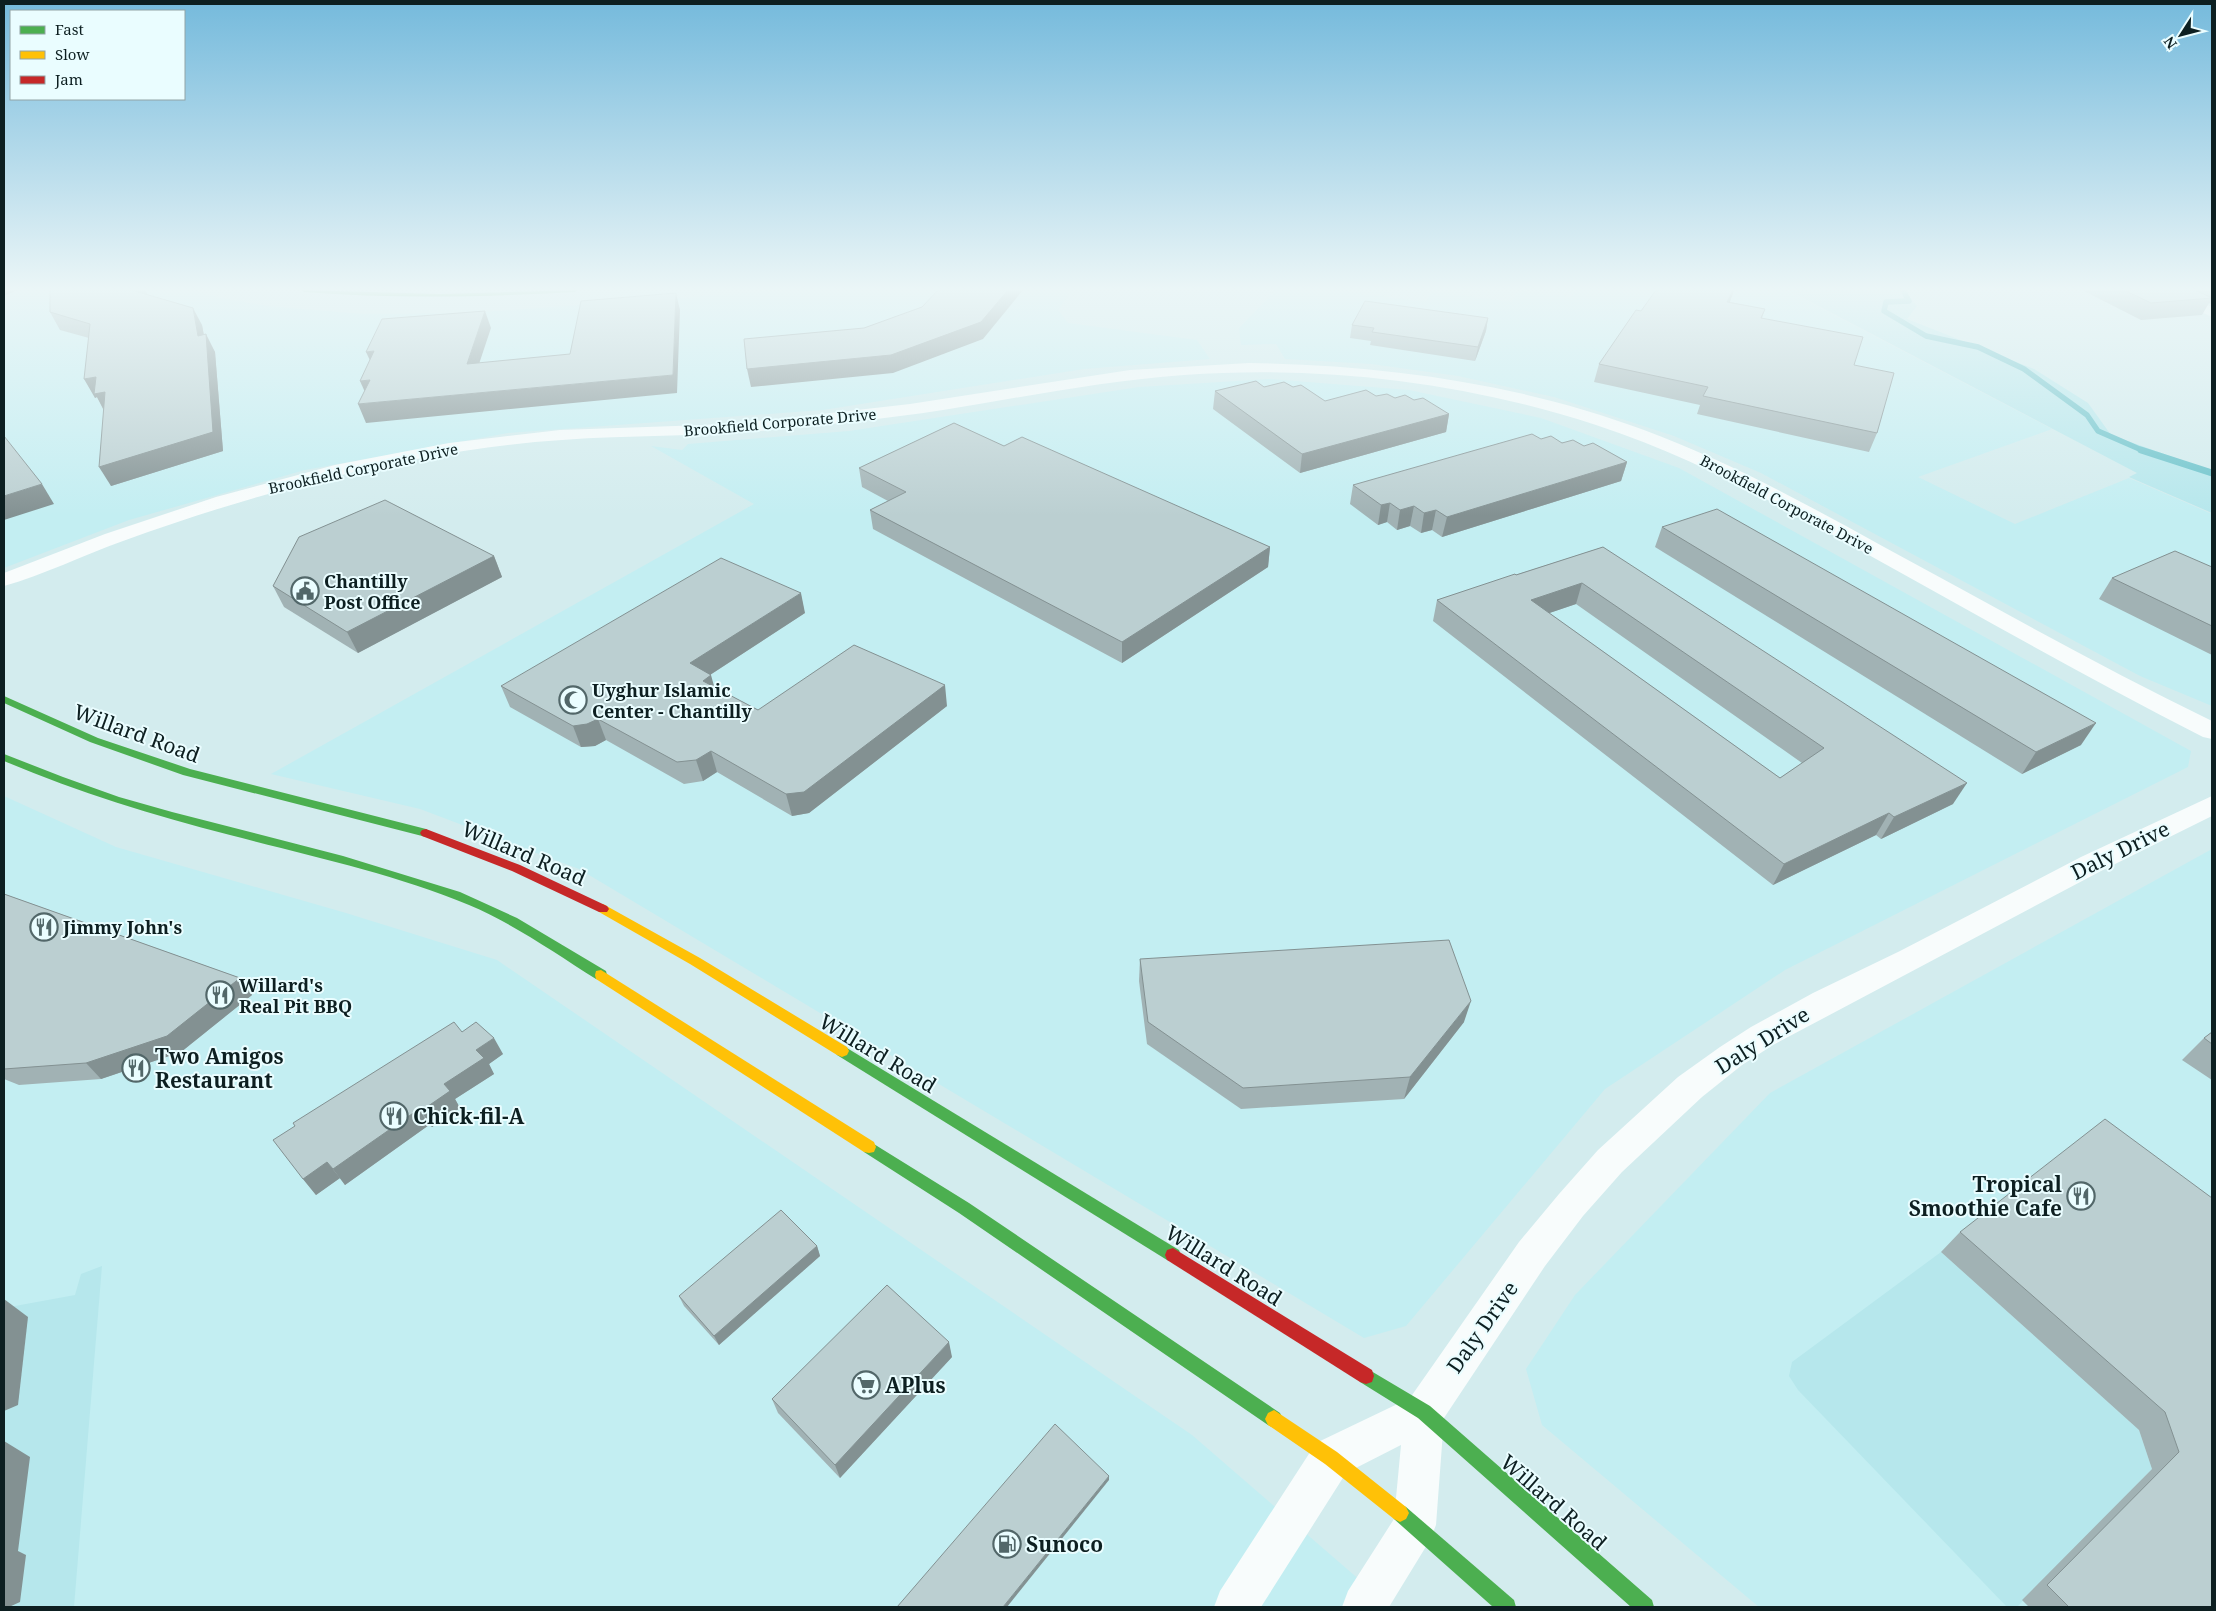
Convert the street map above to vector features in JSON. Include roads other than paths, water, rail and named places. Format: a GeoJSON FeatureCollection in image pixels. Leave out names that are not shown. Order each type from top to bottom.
{"type":"FeatureCollection","features":[{"type":"Feature","properties":{"kind":"main road","name":"Willard Road"},"geometry":{"type":"LineString","coordinates":[[4,699],[94,740],[177,769],[426,833],[499,859],[570,891],[695,961],[1023,1162],[1424,1412],[1644,1607]]}},
{"type":"Feature","properties":{"kind":"main road"},"geometry":{"type":"LineString","coordinates":[[4,757],[32,770],[127,804],[370,868],[456,895],[489,908],[530,930],[964,1208],[1331,1458],[1415,1525],[1507,1607]]}},
{"type":"Feature","properties":{"kind":"street","name":"Brookfield Corporate Drive"},"geometry":{"type":"LineString","coordinates":[[4,580],[132,530],[234,497],[349,467],[449,448],[546,436],[708,430],[883,413],[958,403],[1105,378],[1177,370],[1278,367],[1340,370],[1433,381],[1499,393],[1599,420],[1674,447],[1760,487],[2212,731]]}},
{"type":"Feature","properties":{"kind":"street","name":"Daly Drive"},"geometry":{"type":"LineString","coordinates":[[1331,1458],[1424,1412],[1532,1254],[1571,1205],[1610,1161],[1650,1122],[1690,1087],[1731,1056],[1762,1036],[1824,1002],[1911,959],[2091,864],[2212,805]]}},
{"type":"Feature","properties":{"kind":"street","name":"Daly Drive"},"geometry":{"type":"LineString","coordinates":[[1415,1525],[1424,1412]]}},
{"type":"Feature","properties":{"kind":"street"},"geometry":{"type":"LineString","coordinates":[[1236,1607],[1331,1458]]}},
{"type":"Feature","properties":{"kind":"street"},"geometry":{"type":"LineString","coordinates":[[1364,1607],[1415,1525]]}},
{"type":"Feature","properties":{"kind":"waterway"},"geometry":{"type":"LineString","coordinates":[[2016,365],[2087,415],[2098,431],[2144,451]]}},
{"type":"Feature","properties":{"kind":"waterway"},"geometry":{"type":"LineString","coordinates":[[2144,451],[2212,473]]}},
{"type":"Feature","properties":{"kind":"place","name":"Chantilly Post Office"},"geometry":{"type":"Point","coordinates":[305,591]}},
{"type":"Feature","properties":{"kind":"place","name":"Uyghur Islamic Center - Chantilly"},"geometry":{"type":"Point","coordinates":[573,700]}},
{"type":"Feature","properties":{"kind":"place","name":"Jimmy John's"},"geometry":{"type":"Point","coordinates":[44,927]}},
{"type":"Feature","properties":{"kind":"place","name":"Willard's Real Pit BBQ"},"geometry":{"type":"Point","coordinates":[220,995]}},
{"type":"Feature","properties":{"kind":"place","name":"Two Amigos Restaurant"},"geometry":{"type":"Point","coordinates":[136,1068]}},
{"type":"Feature","properties":{"kind":"place","name":"Chick-fil-A"},"geometry":{"type":"Point","coordinates":[394,1116]}},
{"type":"Feature","properties":{"kind":"place","name":"Tropical Smoothie Cafe"},"geometry":{"type":"Point","coordinates":[2081,1196]}},
{"type":"Feature","properties":{"kind":"place","name":"APlus"},"geometry":{"type":"Point","coordinates":[866,1385]}},
{"type":"Feature","properties":{"kind":"place","name":"Sunoco"},"geometry":{"type":"Point","coordinates":[1007,1544]}}]}
